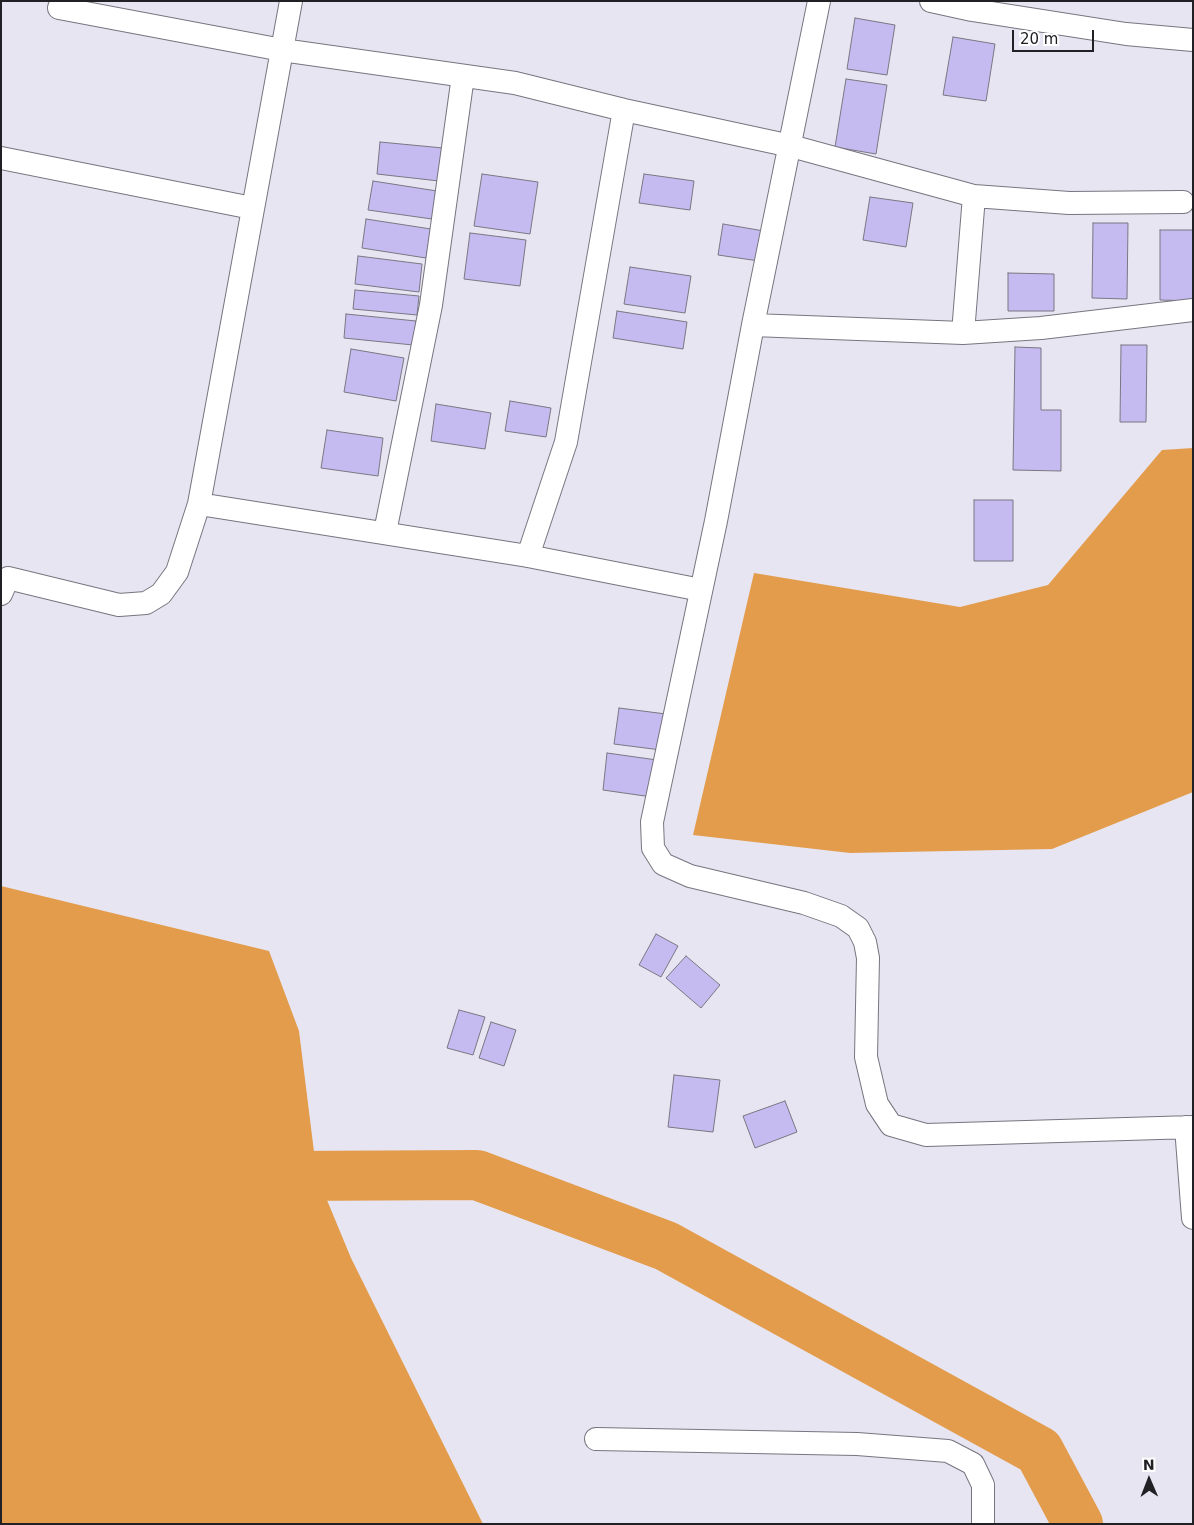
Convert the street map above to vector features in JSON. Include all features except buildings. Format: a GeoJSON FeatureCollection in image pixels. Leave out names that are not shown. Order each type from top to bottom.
{"type":"FeatureCollection","features":[{"type":"Feature","properties":{"kind":"street"},"geometry":{"type":"LineString","coordinates":[[3,581],[119,605],[146,604],[161,594],[177,572],[199,504],[291,1]]}},
{"type":"Feature","properties":{"kind":"street"},"geometry":{"type":"LineString","coordinates":[[819,1],[791,146],[753,325],[716,521],[652,822],[653,848],[663,864],[690,876],[804,903],[841,916],[858,928],[865,942],[868,958],[866,1057],[877,1104],[891,1125],[926,1135],[1189,1127],[1193,1218]]}},
{"type":"Feature","properties":{"kind":"street"},"geometry":{"type":"LineString","coordinates":[[931,1],[972,10],[1126,34],[1193,40]]}},
{"type":"Feature","properties":{"kind":"street"},"geometry":{"type":"LineString","coordinates":[[60,8],[282,50],[515,83],[624,110],[791,146],[974,196],[1069,203],[1183,202]]}},
{"type":"Feature","properties":{"kind":"street"},"geometry":{"type":"LineString","coordinates":[[386,532],[431,304],[463,76]]}},
{"type":"Feature","properties":{"kind":"street"},"geometry":{"type":"LineString","coordinates":[[528,556],[566,442],[624,110]]}},
{"type":"Feature","properties":{"kind":"street"},"geometry":{"type":"LineString","coordinates":[[1,158],[252,208]]}},
{"type":"Feature","properties":{"kind":"street"},"geometry":{"type":"LineString","coordinates":[[964,333],[974,196]]}},
{"type":"Feature","properties":{"kind":"street"},"geometry":{"type":"LineString","coordinates":[[753,325],[964,333],[1041,328],[1193,310]]}},
{"type":"Feature","properties":{"kind":"street"},"geometry":{"type":"LineString","coordinates":[[199,504],[386,532],[528,556],[700,590]]}},
{"type":"Feature","properties":{"kind":"street"},"geometry":{"type":"LineString","coordinates":[[596,1439],[857,1444],[948,1451],[973,1464],[983,1484],[983,1524]]}},
{"type":"Feature","properties":{"kind":"shaded area"},"geometry":{"type":"Polygon","coordinates":[[[1193,448],[1193,792],[1052,849],[850,853],[693,835],[754,573],[960,607],[1048,585],[1162,450],[1193,448]]]}},
{"type":"Feature","properties":{"kind":"shaded area"},"geometry":{"type":"Polygon","coordinates":[[[1,886],[269,951],[299,1031],[317,1176],[351,1258],[483,1524],[1,1524],[1,886]]]}},
{"type":"Feature","properties":{"kind":"waterway"},"geometry":{"type":"LineString","coordinates":[[253,1194],[287,1176],[477,1175],[666,1246],[1039,1451],[1078,1524]]}}]}
